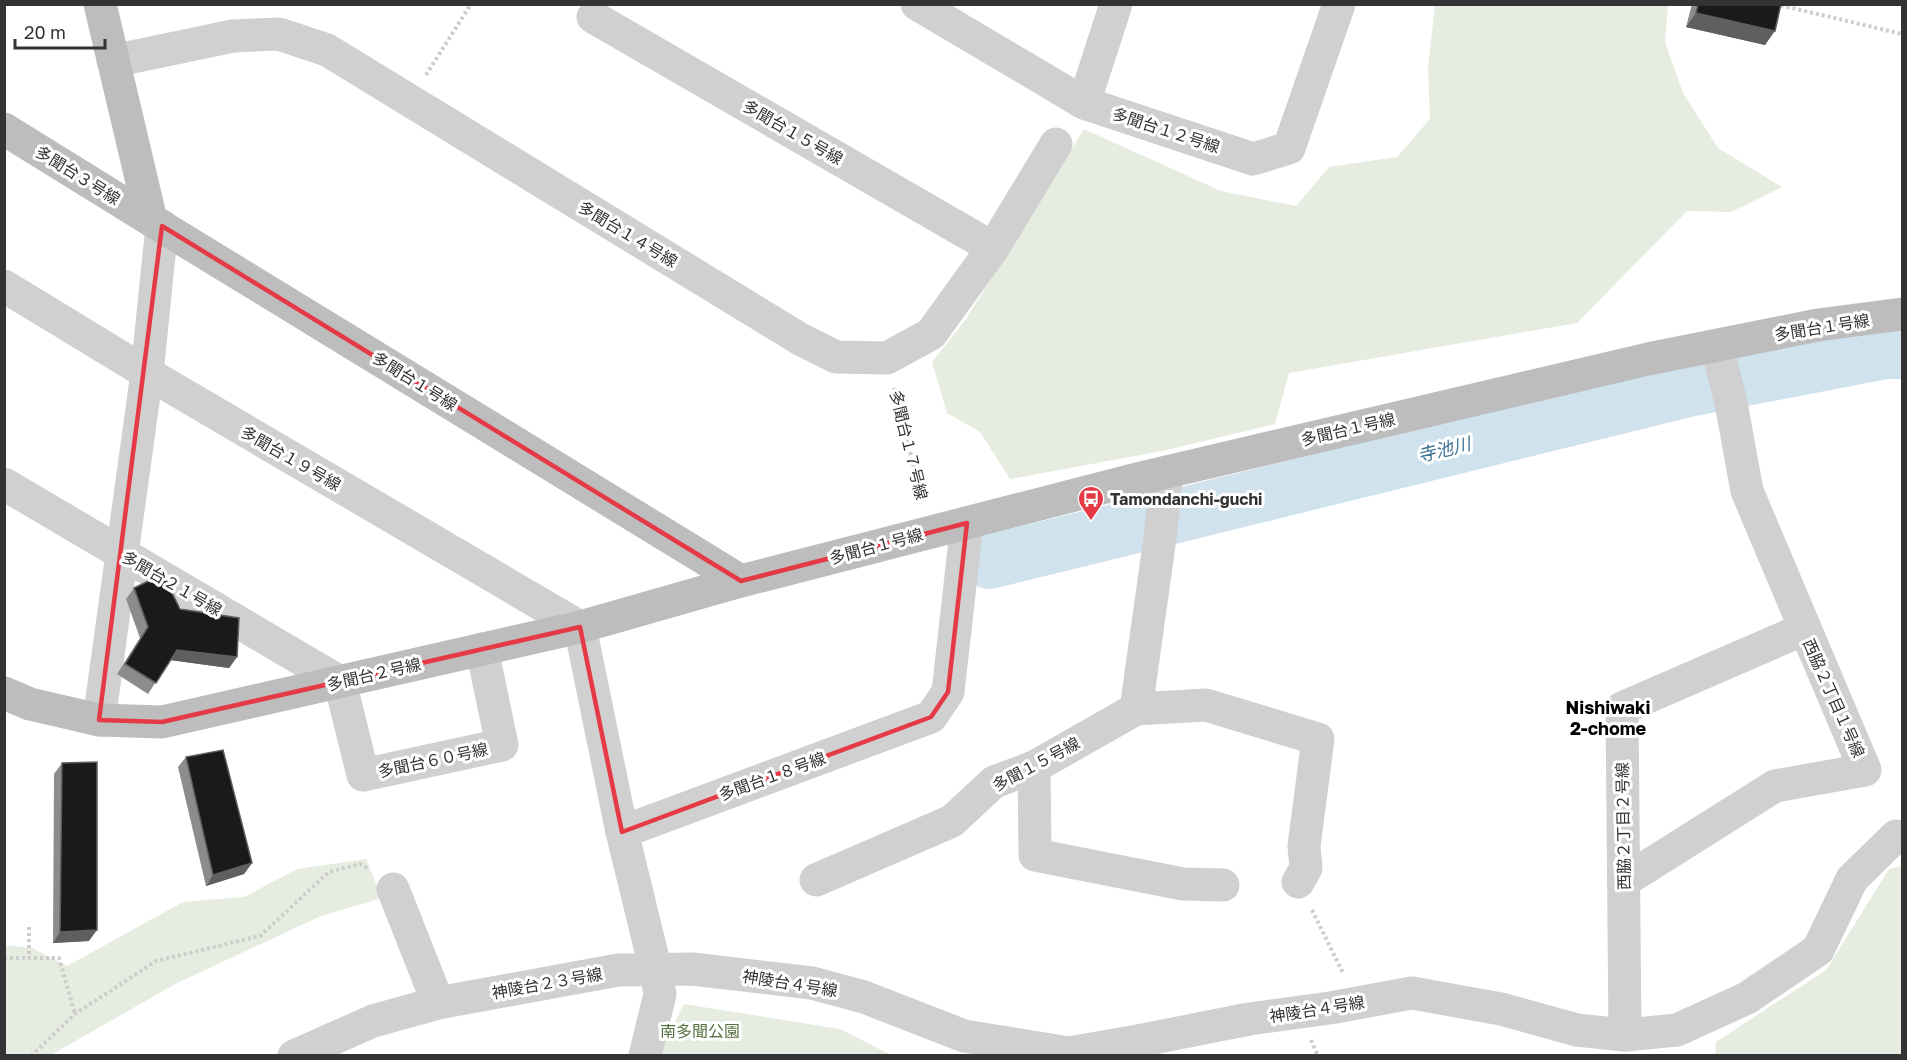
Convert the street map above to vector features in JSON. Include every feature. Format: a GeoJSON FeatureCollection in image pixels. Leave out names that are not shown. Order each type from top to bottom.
{"type":"FeatureCollection","features":[{"type":"Feature","properties":{"kind":"street"},"geometry":{"type":"LineString","coordinates":[[99,720],[147,373],[156,223],[100,4]]}},
{"type":"Feature","properties":{"kind":"street","name":"多聞台１２号線"},"geometry":{"type":"LineString","coordinates":[[917,4],[1084,103],[1253,159],[1289,148],[1339,4]]}},
{"type":"Feature","properties":{"kind":"street"},"geometry":{"type":"LineString","coordinates":[[1084,103],[1116,4]]}},
{"type":"Feature","properties":{"kind":"street","name":"多聞台１５号線"},"geometry":{"type":"LineString","coordinates":[[593,17],[993,248]]}},
{"type":"Feature","properties":{"kind":"street","name":"多聞台１４号線"},"geometry":{"type":"LineString","coordinates":[[113,61],[233,36],[279,34],[327,50],[800,339],[836,357],[887,358],[931,334],[993,248],[1056,144]]}},
{"type":"Feature","properties":{"kind":"street","name":"多聞台３号線"},"geometry":{"type":"LineString","coordinates":[[4,129],[156,223]]}},
{"type":"Feature","properties":{"kind":"street","name":"多聞台１号線"},"geometry":{"type":"LineString","coordinates":[[156,223],[741,581],[1167,472],[1637,362],[1720,359],[1818,325],[1902,315]]}},
{"type":"Feature","properties":{"kind":"street","name":"多聞台１９号線"},"geometry":{"type":"LineString","coordinates":[[4,286],[147,373],[580,627]]}},
{"type":"Feature","properties":{"kind":"street","name":"西脇２丁目１号線"},"geometry":{"type":"LineString","coordinates":[[1624,881],[1774,786],[1865,770],[1747,491],[1731,403],[1720,359]]}},
{"type":"Feature","properties":{"kind":"street"},"geometry":{"type":"LineString","coordinates":[[1167,472],[1136,709],[1206,705],[1318,739],[1304,846],[1306,868],[1298,882]]}},
{"type":"Feature","properties":{"kind":"street","name":"多聞台２１号線"},"geometry":{"type":"LineString","coordinates":[[4,484],[340,682]]}},
{"type":"Feature","properties":{"kind":"street","name":"多聞台１８号線"},"geometry":{"type":"LineString","coordinates":[[622,831],[931,717],[948,692],[967,523]]}},
{"type":"Feature","properties":{"kind":"street","name":"多聞台２号線"},"geometry":{"type":"LineString","coordinates":[[4,693],[30,704],[99,720],[162,722],[580,627],[741,581]]}},
{"type":"Feature","properties":{"kind":"street"},"geometry":{"type":"LineString","coordinates":[[580,627],[622,831],[660,994],[645,1056]]}},
{"type":"Feature","properties":{"kind":"street","name":"西脇２丁目２号線"},"geometry":{"type":"LineString","coordinates":[[1625,1035],[1622,708],[1804,629]]}},
{"type":"Feature","properties":{"kind":"street","name":"多聞台６０号線"},"geometry":{"type":"LineString","coordinates":[[340,682],[363,775],[502,745],[482,649]]}},
{"type":"Feature","properties":{"kind":"street","name":"多聞１５号線"},"geometry":{"type":"LineString","coordinates":[[816,880],[952,821],[994,782],[1034,767],[1136,709]]}},
{"type":"Feature","properties":{"kind":"street"},"geometry":{"type":"LineString","coordinates":[[1034,767],[1035,855],[1183,884],[1223,885]]}},
{"type":"Feature","properties":{"kind":"street","name":"神陵台４号線"},"geometry":{"type":"LineString","coordinates":[[656,971],[692,969],[812,983],[864,997],[964,1036],[1069,1053],[1249,1019],[1412,993],[1501,1009],[1577,1030],[1625,1035],[1677,1030],[1746,998],[1818,950],[1852,879],[1896,836],[1902,837]]}},
{"type":"Feature","properties":{"kind":"street"},"geometry":{"type":"LineString","coordinates":[[393,889],[438,1003]]}},
{"type":"Feature","properties":{"kind":"street","name":"神陵台２３号線"},"geometry":{"type":"LineString","coordinates":[[294,1056],[373,1021],[438,1003],[618,970],[656,971]]}},
{"type":"Feature","properties":{"kind":"path"},"geometry":{"type":"LineString","coordinates":[[410,101],[471,4]]}},
{"type":"Feature","properties":{"kind":"path"},"geometry":{"type":"LineString","coordinates":[[1775,4],[1902,34]]}},
{"type":"Feature","properties":{"kind":"path","name":"多聞台１７号線"},"geometry":{"type":"LineString","coordinates":[[887,358],[930,532]]}},
{"type":"Feature","properties":{"kind":"path"},"geometry":{"type":"LineString","coordinates":[[31,1056],[75,1014],[156,961],[260,936],[329,872],[360,864],[379,875],[393,889]]}},
{"type":"Feature","properties":{"kind":"path"},"geometry":{"type":"LineString","coordinates":[[1298,882],[1358,1003]]}},
{"type":"Feature","properties":{"kind":"path"},"geometry":{"type":"LineString","coordinates":[[29,927],[29,958]]}},
{"type":"Feature","properties":{"kind":"path"},"geometry":{"type":"LineString","coordinates":[[4,958],[59,958],[75,1014]]}},
{"type":"Feature","properties":{"kind":"highlighted area"},"geometry":{"type":"Polygon","coordinates":[[[162,226],[741,581],[967,523],[948,692],[931,717],[622,832],[580,627],[162,722],[99,720],[162,226]]]}},
{"type":"Feature","properties":{"kind":"green space"},"geometry":{"type":"Polygon","coordinates":[[[1435,5],[1668,5],[1665,42],[1683,93],[1718,148],[1782,187],[1731,212],[1687,211],[1577,323],[1289,373],[1275,424],[1162,451],[1010,479],[980,432],[947,413],[932,362],[966,319],[1084,129],[1221,191],[1296,206],[1329,167],[1397,157],[1430,119],[1428,67],[1435,5]]]}},
{"type":"Feature","properties":{"kind":"green space"},"geometry":{"type":"Polygon","coordinates":[[[366,859],[382,898],[321,916],[177,983],[51,1055],[5,1056],[5,945],[32,948],[67,966],[183,902],[244,897],[297,869],[366,859]]]}},
{"type":"Feature","properties":{"kind":"green space"},"geometry":{"type":"Polygon","coordinates":[[[1902,866],[1902,1055],[1715,1055],[1716,1042],[1826,970],[1889,869],[1902,866]]]}},
{"type":"Feature","properties":{"kind":"green space","name":"南多聞公園"},"geometry":{"type":"Polygon","coordinates":[[[684,1004],[840,1029],[891,1055],[658,1056],[684,1004]]]}},
{"type":"Feature","properties":{"kind":"building"},"geometry":{"type":"Polygon","coordinates":[[[1698,4],[1781,4],[1775,31],[1696,13],[1698,4]]]}},
{"type":"Feature","properties":{"kind":"building"},"geometry":{"type":"Polygon","coordinates":[[[163,574],[180,609],[239,618],[237,657],[177,650],[156,683],[125,664],[148,627],[134,588],[163,574]]]}},
{"type":"Feature","properties":{"kind":"building"},"geometry":{"type":"Polygon","coordinates":[[[223,750],[252,863],[213,875],[186,757],[223,750]]]}},
{"type":"Feature","properties":{"kind":"building"},"geometry":{"type":"Polygon","coordinates":[[[97,762],[97,930],[60,932],[62,763],[97,762]]]}},
{"type":"Feature","properties":{"kind":"waterway","name":"寺池川"},"geometry":{"type":"LineString","coordinates":[[989,562],[1688,390],[1885,352],[1902,352]]}},
{"type":"Feature","properties":{"kind":"place","name":"Tamondanchi-guchi"},"geometry":{"type":"Point","coordinates":[1091,522]}},
{"type":"Feature","properties":{"kind":"district","name":"Nishiwaki 2-chome"},"geometry":{"type":"Point","coordinates":[1608,718]}}]}
